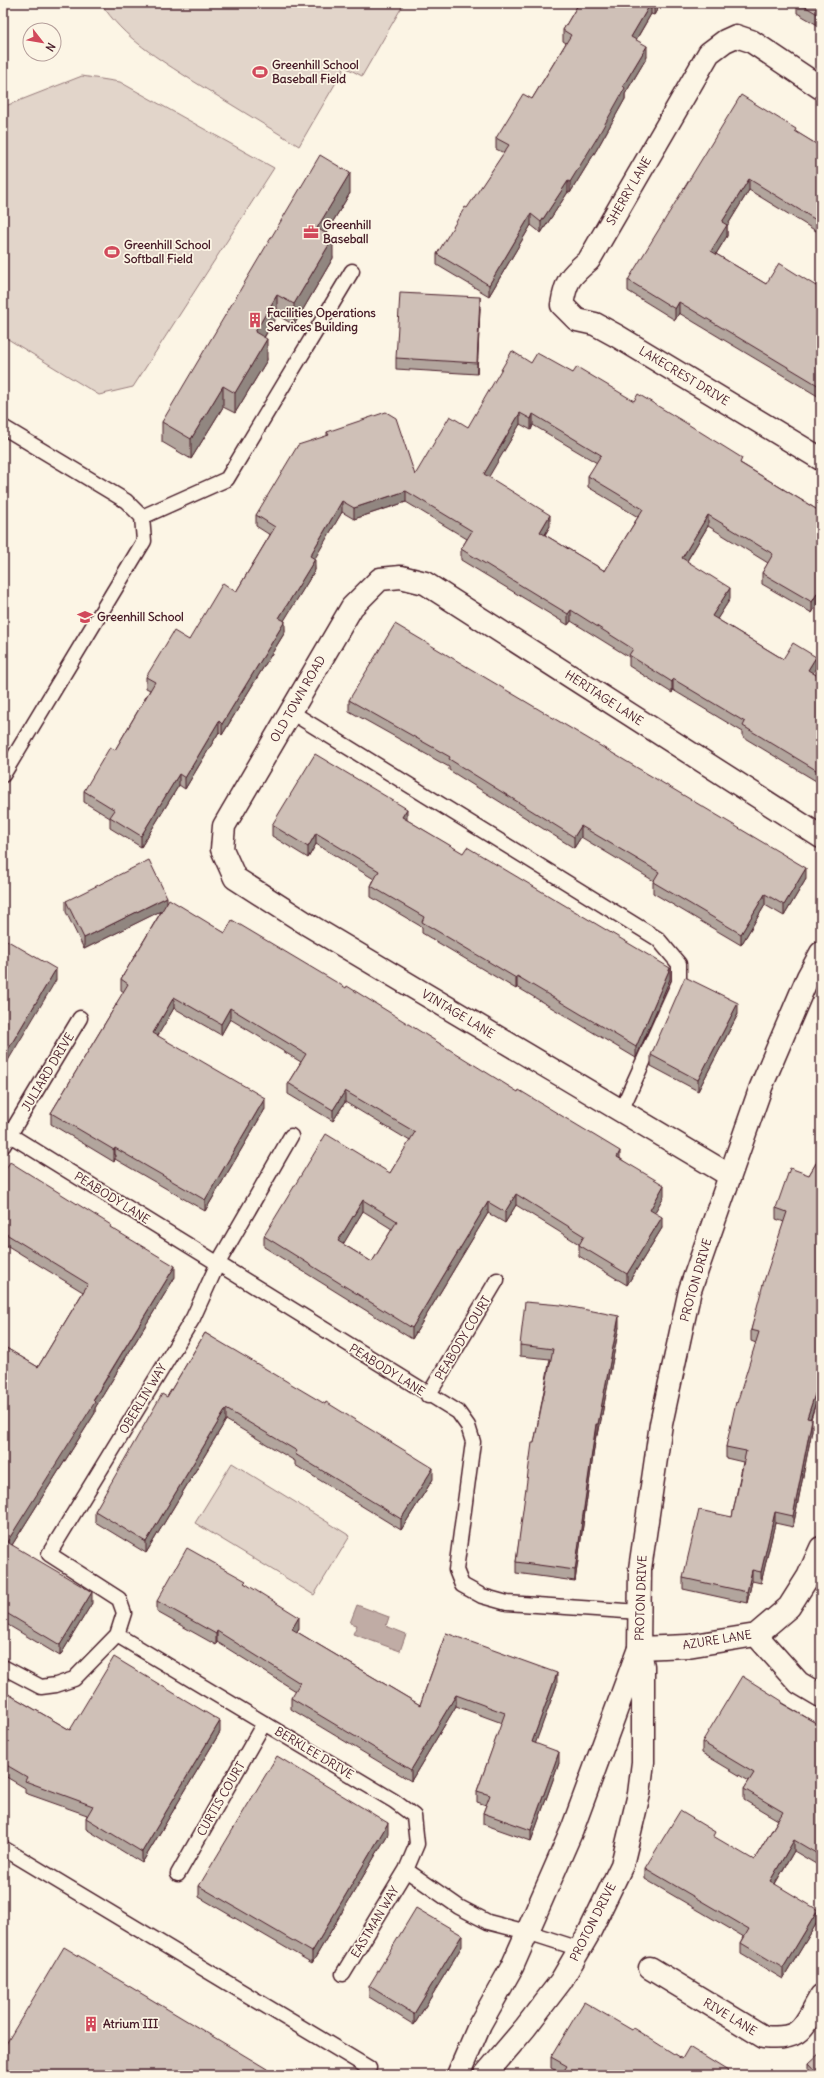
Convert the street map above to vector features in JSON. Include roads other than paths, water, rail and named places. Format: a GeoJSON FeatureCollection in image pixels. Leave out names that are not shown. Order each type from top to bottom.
{"type":"FeatureCollection","features":[{"type":"Feature","properties":{"kind":"street","name":"SHERRY LANE"},"geometry":{"type":"LineString","coordinates":[[564,287],[568,278],[589,260],[709,53],[725,41],[736,36],[751,41],[821,88]]}},
{"type":"Feature","properties":{"kind":"street","name":"LAKECREST DRIVE"},"geometry":{"type":"LineString","coordinates":[[564,287],[562,305],[577,320],[595,324],[617,336],[821,459]]}},
{"type":"Feature","properties":{"kind":"street","name":"HERITAGE LANE"},"geometry":{"type":"LineString","coordinates":[[380,579],[401,578],[425,583],[821,837]]}},
{"type":"Feature","properties":{"kind":"street","name":"OLD TOWN ROAD"},"geometry":{"type":"LineString","coordinates":[[224,826],[352,607],[380,579]]}},
{"type":"Feature","properties":{"kind":"street","name":"VINTAGE LANE"},"geometry":{"type":"LineString","coordinates":[[224,826],[222,849],[235,878],[307,924],[729,1175]]}},
{"type":"Feature","properties":{"kind":"street","name":"PROTON DRIVE"},"geometry":{"type":"LineString","coordinates":[[485,2075],[525,2028],[561,1981],[580,1949],[622,1865],[639,1794],[643,1762],[643,1666],[639,1648],[640,1569],[661,1424],[690,1290],[761,1087],[808,977],[821,953]]}},
{"type":"Feature","properties":{"kind":"street","name":"AZURE LANE"},"geometry":{"type":"LineString","coordinates":[[639,1648],[688,1646],[756,1635],[789,1607],[808,1577],[821,1548]]}},
{"type":"Feature","properties":{"kind":"street"},"geometry":{"type":"LineString","coordinates":[[756,1635],[799,1683],[821,1696]]}},
{"type":"Feature","properties":{"kind":"street","name":"PROTON DRIVE"},"geometry":{"type":"LineString","coordinates":[[458,2075],[480,2024],[512,1967],[572,1830],[639,1648]]}},
{"type":"Feature","properties":{"kind":"street","name":"RIVE LANE"},"geometry":{"type":"LineString","coordinates":[[650,1968],[764,2037],[782,2039],[800,2032],[821,1996]]}},
{"type":"Feature","properties":{"kind":"lane"},"geometry":{"type":"LineString","coordinates":[[142,517],[227,479],[352,271]]}},
{"type":"Feature","properties":{"kind":"lane"},"geometry":{"type":"LineString","coordinates":[[3,427],[126,501],[142,517],[144,541],[3,775]]}},
{"type":"Feature","properties":{"kind":"lane"},"geometry":{"type":"LineString","coordinates":[[291,712],[658,939],[679,964],[679,982],[622,1111]]}},
{"type":"Feature","properties":{"kind":"lane","name":"JULIARD DRIVE"},"geometry":{"type":"LineString","coordinates":[[6,1141],[80,1018]]}},
{"type":"Feature","properties":{"kind":"lane","name":"OBERLIN WAY"},"geometry":{"type":"LineString","coordinates":[[117,1634],[124,1613],[119,1599],[49,1554],[193,1318],[218,1263],[291,1136]]}},
{"type":"Feature","properties":{"kind":"lane","name":"PEABODY LANE"},"geometry":{"type":"LineString","coordinates":[[6,1141],[218,1263],[428,1396],[458,1412],[468,1426],[473,1442],[456,1570],[462,1584],[482,1596],[507,1603],[640,1612]]}},
{"type":"Feature","properties":{"kind":"lane","name":"PEABODY COURT"},"geometry":{"type":"LineString","coordinates":[[428,1396],[497,1280]]}},
{"type":"Feature","properties":{"kind":"lane"},"geometry":{"type":"LineString","coordinates":[[3,1667],[41,1687],[56,1685],[74,1679],[117,1634]]}},
{"type":"Feature","properties":{"kind":"lane","name":"BERKLEE DRIVE"},"geometry":{"type":"LineString","coordinates":[[117,1634],[394,1801],[414,1816],[417,1844],[406,1870]]}},
{"type":"Feature","properties":{"kind":"lane","name":"CURTIS COURT"},"geometry":{"type":"LineString","coordinates":[[178,1874],[264,1723]]}},
{"type":"Feature","properties":{"kind":"lane"},"geometry":{"type":"LineString","coordinates":[[3,1848],[372,2073]]}},
{"type":"Feature","properties":{"kind":"lane"},"geometry":{"type":"LineString","coordinates":[[406,1870],[459,1907],[488,1922],[527,1932],[580,1949]]}},
{"type":"Feature","properties":{"kind":"lane","name":"EASTMAN WAY"},"geometry":{"type":"LineString","coordinates":[[344,1974],[406,1870]]}},
{"type":"Feature","properties":{"kind":"place","name":"Greenhill School Baseball Field"},"geometry":{"type":"Point","coordinates":[260,72]}},
{"type":"Feature","properties":{"kind":"place","name":"Greenhill Baseball"},"geometry":{"type":"Point","coordinates":[311,232]}},
{"type":"Feature","properties":{"kind":"place","name":"Greenhill School Softball Field"},"geometry":{"type":"Point","coordinates":[112,252]}},
{"type":"Feature","properties":{"kind":"place","name":"Facilities Operations Services Building"},"geometry":{"type":"Point","coordinates":[255,320]}},
{"type":"Feature","properties":{"kind":"place","name":"Greenhill School"},"geometry":{"type":"Point","coordinates":[85,617]}},
{"type":"Feature","properties":{"kind":"place","name":"Atrium III"},"geometry":{"type":"Point","coordinates":[91,2024]}}]}
